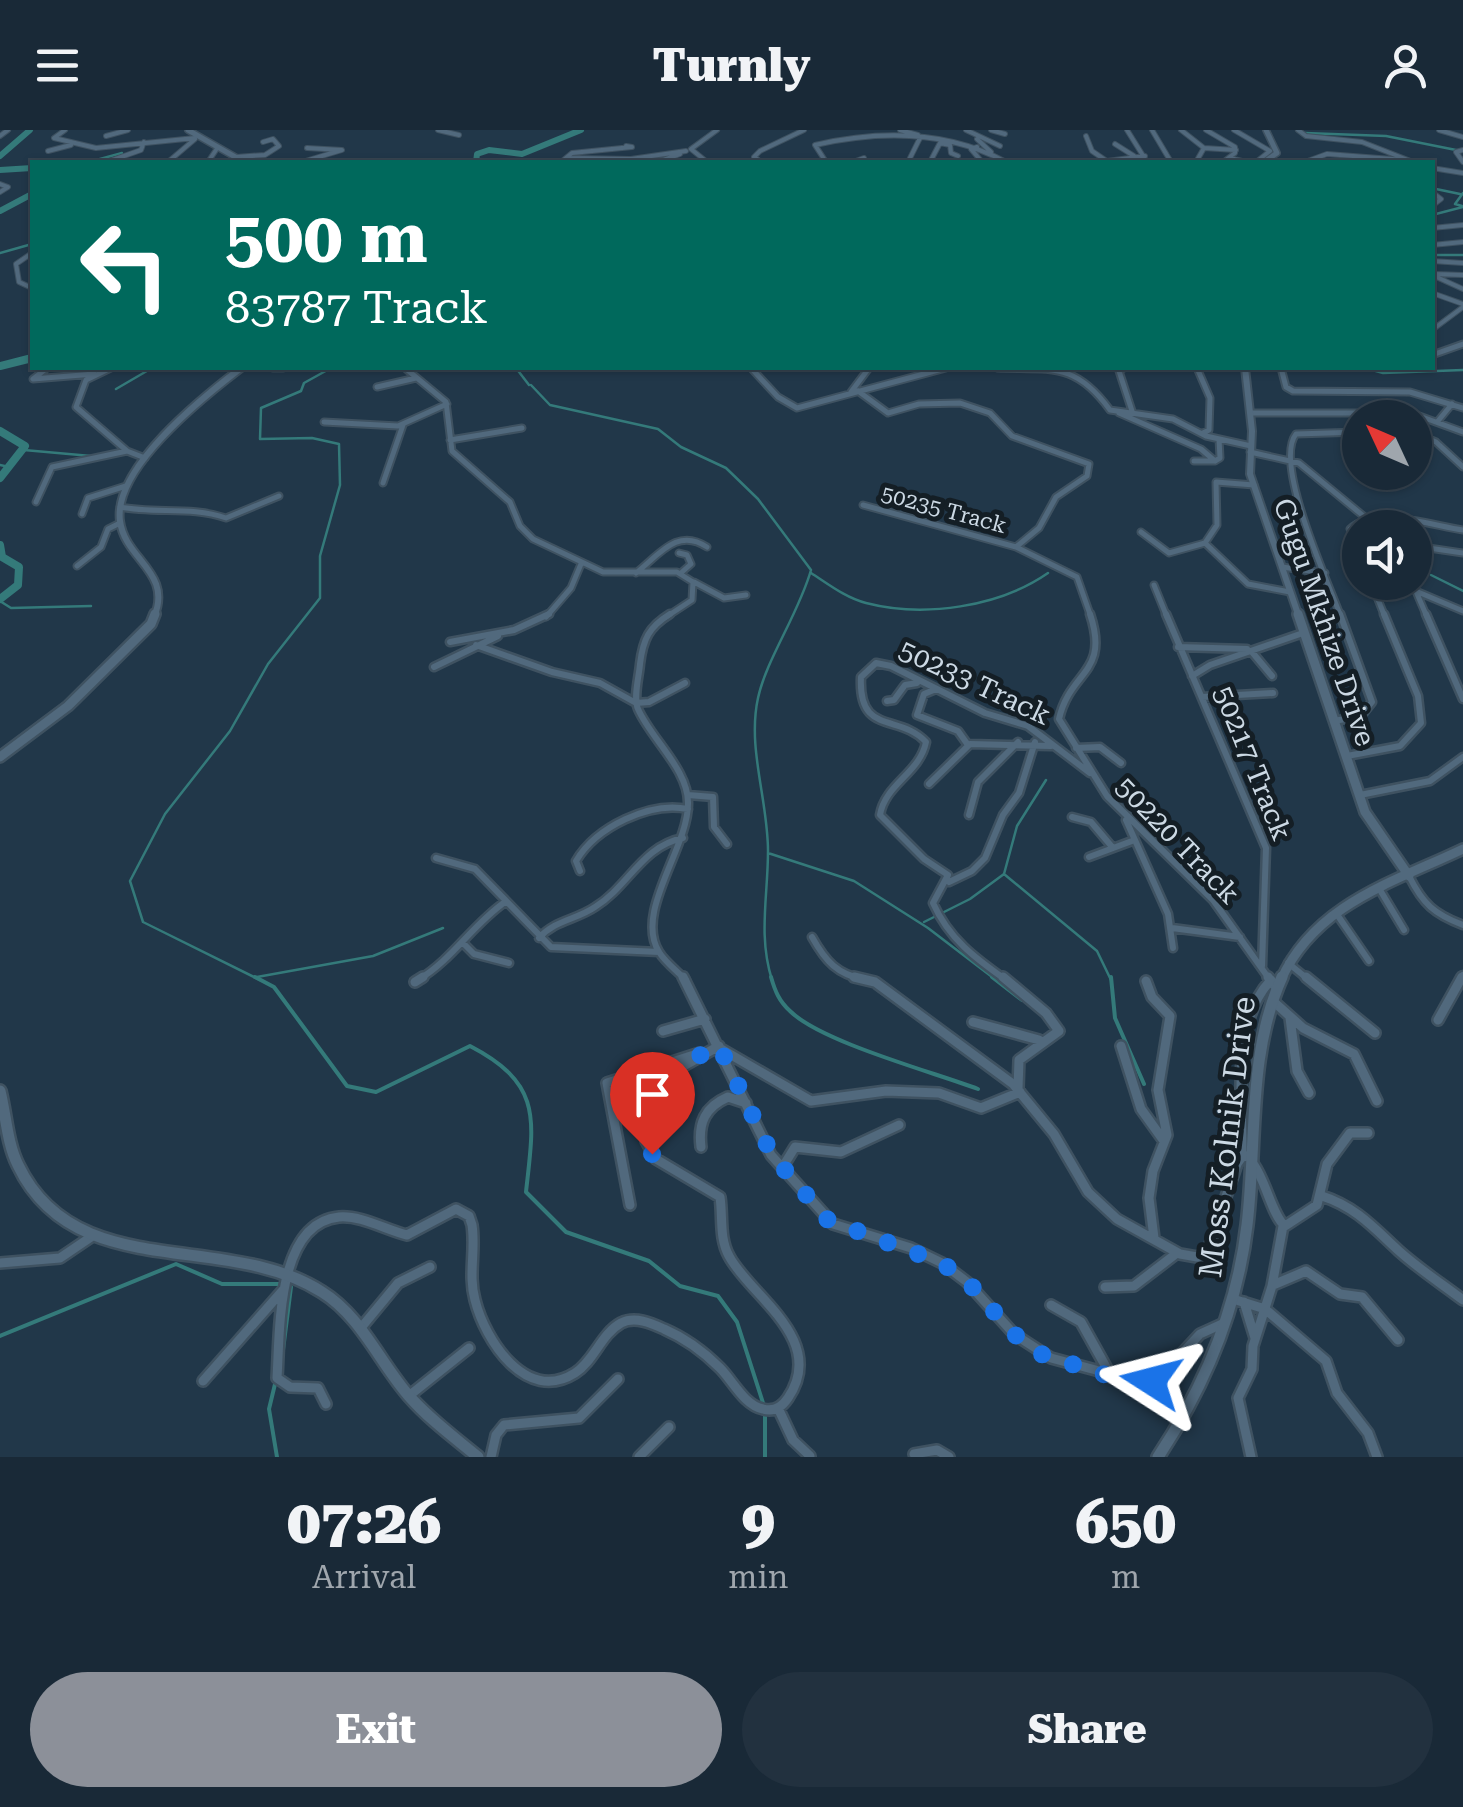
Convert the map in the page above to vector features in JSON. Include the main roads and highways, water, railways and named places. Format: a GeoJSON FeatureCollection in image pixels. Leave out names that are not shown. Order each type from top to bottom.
{"type":"FeatureCollection","features":[{"type":"Feature","properties":{"kind":"waterway"},"geometry":{"type":"LineString","coordinates":[[0,156],[30,130]]}},
{"type":"Feature","properties":{"kind":"waterway"},"geometry":{"type":"LineString","coordinates":[[476,160],[477,154],[489,150],[522,154],[581,130]]}},
{"type":"Feature","properties":{"kind":"waterway"},"geometry":{"type":"LineString","coordinates":[[1305,133],[1386,136],[1456,150]]}},
{"type":"Feature","properties":{"kind":"waterway"},"geometry":{"type":"LineString","coordinates":[[96,160],[122,153]]}},
{"type":"Feature","properties":{"kind":"waterway"},"geometry":{"type":"LineString","coordinates":[[0,170],[30,168]]}},
{"type":"Feature","properties":{"kind":"waterway"},"geometry":{"type":"LineString","coordinates":[[1436,189],[1460,194]]}},
{"type":"Feature","properties":{"kind":"waterway"},"geometry":{"type":"LineString","coordinates":[[1462,206],[1455,204],[1463,193]]}},
{"type":"Feature","properties":{"kind":"waterway"},"geometry":{"type":"LineString","coordinates":[[0,211],[30,195]]}},
{"type":"Feature","properties":{"kind":"waterway"},"geometry":{"type":"LineString","coordinates":[[1435,214],[1463,207]]}},
{"type":"Feature","properties":{"kind":"waterway"},"geometry":{"type":"LineString","coordinates":[[0,253],[30,245]]}},
{"type":"Feature","properties":{"kind":"waterway"},"geometry":{"type":"LineString","coordinates":[[1435,255],[1463,255]]}},
{"type":"Feature","properties":{"kind":"waterway"},"geometry":{"type":"LineString","coordinates":[[0,366],[30,358]]}},
{"type":"Feature","properties":{"kind":"waterway"},"geometry":{"type":"LineString","coordinates":[[116,389],[149,370]]}},
{"type":"Feature","properties":{"kind":"waterway"},"geometry":{"type":"LineString","coordinates":[[260,980],[143,922],[130,881],[165,814],[230,731],[268,664],[320,598],[320,556],[340,485],[339,444],[312,438],[260,439],[261,408],[301,391],[304,383],[327,370]]}},
{"type":"Feature","properties":{"kind":"waterway"},"geometry":{"type":"LineString","coordinates":[[518,370],[529,385]]}},
{"type":"Feature","properties":{"kind":"waterway"},"geometry":{"type":"LineString","coordinates":[[1372,370],[1463,370]]}},
{"type":"Feature","properties":{"kind":"waterway"},"geometry":{"type":"LineString","coordinates":[[531,385],[550,405],[658,429],[681,447],[726,468],[758,499],[811,570],[762,683],[755,717],[767,832],[765,932],[772,979]]}},
{"type":"Feature","properties":{"kind":"waterway"},"geometry":{"type":"LineString","coordinates":[[0,431],[25,446],[0,478]]}},
{"type":"Feature","properties":{"kind":"waterway"},"geometry":{"type":"LineString","coordinates":[[24,450],[91,456]]}},
{"type":"Feature","properties":{"kind":"waterway"},"geometry":{"type":"LineString","coordinates":[[0,465],[9,467]]}},
{"type":"Feature","properties":{"kind":"waterway"},"geometry":{"type":"LineString","coordinates":[[0,545],[2,557],[19,567],[18,585],[0,599]]}},
{"type":"Feature","properties":{"kind":"waterway"},"geometry":{"type":"LineString","coordinates":[[811,573],[859,601],[912,609],[984,601],[1048,573]]}},
{"type":"Feature","properties":{"kind":"waterway"},"geometry":{"type":"LineString","coordinates":[[1432,576],[1463,591]]}},
{"type":"Feature","properties":{"kind":"waterway"},"geometry":{"type":"LineString","coordinates":[[0,601],[11,608],[91,606]]}},
{"type":"Feature","properties":{"kind":"waterway"},"geometry":{"type":"LineString","coordinates":[[1004,874],[1017,826],[1046,780]]}},
{"type":"Feature","properties":{"kind":"waterway"},"geometry":{"type":"LineString","coordinates":[[768,853],[854,881],[928,928],[996,980]]}},
{"type":"Feature","properties":{"kind":"waterway"},"geometry":{"type":"LineString","coordinates":[[924,922],[970,899],[1004,874]]}},
{"type":"Feature","properties":{"kind":"waterway"},"geometry":{"type":"LineString","coordinates":[[1004,874],[1097,951],[1111,980]]}},
{"type":"Feature","properties":{"kind":"waterway"},"geometry":{"type":"LineString","coordinates":[[257,977],[373,956],[443,928]]}},
{"type":"Feature","properties":{"kind":"waterway"},"geometry":{"type":"LineString","coordinates":[[255,977],[274,987],[347,1086],[376,1092],[470,1046],[494,1060],[511,1075],[528,1106],[531,1144],[526,1192],[566,1232],[649,1261],[680,1286],[718,1296],[737,1322],[764,1406]]}},
{"type":"Feature","properties":{"kind":"waterway"},"geometry":{"type":"LineString","coordinates":[[992,977],[1022,1000]]}},
{"type":"Feature","properties":{"kind":"waterway"},"geometry":{"type":"LineString","coordinates":[[1111,977],[1115,1018],[1144,1084]]}},
{"type":"Feature","properties":{"kind":"waterway"},"geometry":{"type":"LineString","coordinates":[[772,979],[783,1003],[805,1023],[851,1045],[978,1089]]}},
{"type":"Feature","properties":{"kind":"waterway"},"geometry":{"type":"LineString","coordinates":[[0,1336],[176,1264],[222,1284],[279,1284]]}},
{"type":"Feature","properties":{"kind":"waterway"},"geometry":{"type":"LineString","coordinates":[[282,1358],[291,1287]]}},
{"type":"Feature","properties":{"kind":"waterway"},"geometry":{"type":"LineString","coordinates":[[276,1380],[269,1409],[277,1457]]}},
{"type":"Feature","properties":{"kind":"waterway"},"geometry":{"type":"LineString","coordinates":[[765,1414],[765,1457]]}}]}
